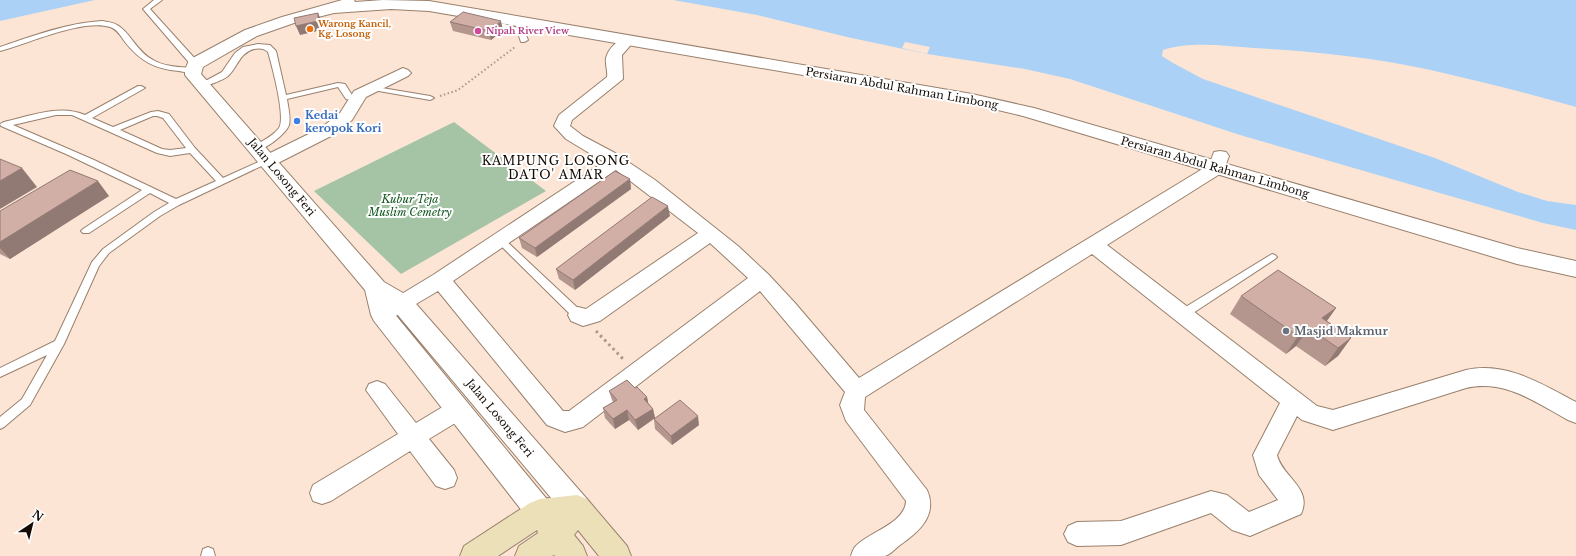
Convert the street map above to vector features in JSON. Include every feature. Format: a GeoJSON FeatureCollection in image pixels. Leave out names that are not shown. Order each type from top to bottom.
{"type":"FeatureCollection","features":[{"type":"Feature","properties":{"kind":"main road"},"geometry":{"type":"LineString","coordinates":[[474,556],[540,512],[577,508],[565,546],[529,556]]}},
{"type":"Feature","properties":{"kind":"main road","name":"Jalan Losong Feri"},"geometry":{"type":"LineString","coordinates":[[577,508],[617,556]]}},
{"type":"Feature","properties":{"kind":"main road","name":"Jalan Losong Feri"},"geometry":{"type":"LineString","coordinates":[[540,512],[565,546]]}},
{"type":"Feature","properties":{"kind":"street"},"geometry":{"type":"LineString","coordinates":[[197,73],[251,33],[288,20],[361,0]]}},
{"type":"Feature","properties":{"kind":"street","name":"Persiaran Abdul Rahman Limbong"},"geometry":{"type":"LineString","coordinates":[[454,0],[509,8],[978,88],[1034,102],[1517,256],[1576,269]]}},
{"type":"Feature","properties":{"kind":"street","name":"Persiaran Abdul Rahman Limbong"},"geometry":{"type":"LineString","coordinates":[[334,8],[413,4],[496,16],[972,99],[1028,112],[1219,162],[1514,242],[1576,256]]}},
{"type":"Feature","properties":{"kind":"street"},"geometry":{"type":"LineString","coordinates":[[628,40],[616,52],[613,58],[616,75],[615,79],[565,118],[562,126],[567,133],[616,162],[644,181],[730,248],[761,279],[857,391]]}},
{"type":"Feature","properties":{"kind":"street","name":"Jalan Losong Feri"},"geometry":{"type":"LineString","coordinates":[[197,73],[376,288],[392,309],[457,410],[540,512]]}},
{"type":"Feature","properties":{"kind":"street"},"geometry":{"type":"LineString","coordinates":[[263,154],[332,130],[344,119],[355,99],[360,94],[403,73]]}},
{"type":"Feature","properties":{"kind":"street"},"geometry":{"type":"LineString","coordinates":[[392,309],[440,280],[616,162]]}},
{"type":"Feature","properties":{"kind":"street"},"geometry":{"type":"LineString","coordinates":[[864,556],[908,525],[913,519],[919,505],[918,498],[854,414],[851,407],[853,398],[857,391],[1093,245],[1219,162]]}},
{"type":"Feature","properties":{"kind":"street"},"geometry":{"type":"LineString","coordinates":[[580,316],[593,315],[711,233]]}},
{"type":"Feature","properties":{"kind":"street"},"geometry":{"type":"LineString","coordinates":[[1093,245],[1310,413],[1334,420],[1482,376],[1503,379],[1520,384],[1576,413]]}},
{"type":"Feature","properties":{"kind":"street"},"geometry":{"type":"LineString","coordinates":[[440,280],[555,418],[565,422],[575,420],[761,279]]}},
{"type":"Feature","properties":{"kind":"street","name":"Jalan Losong Feri"},"geometry":{"type":"LineString","coordinates":[[392,309],[577,508]]}},
{"type":"Feature","properties":{"kind":"street"},"geometry":{"type":"LineString","coordinates":[[377,390],[445,478]]}},
{"type":"Feature","properties":{"kind":"street"},"geometry":{"type":"LineString","coordinates":[[1078,534],[1121,533],[1211,502],[1218,503],[1241,522],[1250,524],[1292,506],[1291,497],[1268,468],[1265,455],[1285,414],[1295,401]]}},
{"type":"Feature","properties":{"kind":"street"},"geometry":{"type":"LineString","coordinates":[[322,493],[457,410]]}},
{"type":"Feature","properties":{"kind":"lane"},"geometry":{"type":"LineString","coordinates":[[160,0],[146,9],[197,73]]}},
{"type":"Feature","properties":{"kind":"lane"},"geometry":{"type":"LineString","coordinates":[[496,16],[491,21],[521,32],[524,40]]}},
{"type":"Feature","properties":{"kind":"lane"},"geometry":{"type":"LineString","coordinates":[[0,49],[67,28],[86,24],[111,24],[117,28],[139,55],[152,64],[160,67],[197,73],[225,74],[238,55],[246,49],[258,46],[268,47],[272,51],[286,118],[286,126],[263,154],[221,182],[176,203],[157,214],[106,251],[95,264],[59,344],[26,402],[0,424]]}},
{"type":"Feature","properties":{"kind":"lane"},"geometry":{"type":"LineString","coordinates":[[283,98],[338,85],[342,86],[349,97],[355,99]]}},
{"type":"Feature","properties":{"kind":"lane"},"geometry":{"type":"LineString","coordinates":[[85,119],[142,88]]}},
{"type":"Feature","properties":{"kind":"lane"},"geometry":{"type":"LineString","coordinates":[[373,88],[430,98]]}},
{"type":"Feature","properties":{"kind":"lane"},"geometry":{"type":"LineString","coordinates":[[2,124],[56,113],[73,113],[160,151],[170,153],[192,150]]}},
{"type":"Feature","properties":{"kind":"lane"},"geometry":{"type":"LineString","coordinates":[[112,131],[151,114],[158,113],[166,116],[192,150],[221,182]]}},
{"type":"Feature","properties":{"kind":"lane"},"geometry":{"type":"LineString","coordinates":[[2,124],[27,133],[150,189],[176,203]]}},
{"type":"Feature","properties":{"kind":"lane"},"geometry":{"type":"LineString","coordinates":[[86,231],[150,189]]}},
{"type":"Feature","properties":{"kind":"lane"},"geometry":{"type":"LineString","coordinates":[[500,240],[580,316]]}},
{"type":"Feature","properties":{"kind":"lane"},"geometry":{"type":"LineString","coordinates":[[1183,314],[1272,257]]}},
{"type":"Feature","properties":{"kind":"lane"},"geometry":{"type":"LineString","coordinates":[[0,373],[59,344]]}},
{"type":"Feature","properties":{"kind":"path"},"geometry":{"type":"LineString","coordinates":[[430,98],[446,95],[458,90],[524,40]]}},
{"type":"Feature","properties":{"kind":"path"},"geometry":{"type":"LineString","coordinates":[[580,316],[637,373]]}},
{"type":"Feature","properties":{"kind":"green space","name":"Kubur Teja Muslim Cemetry"},"geometry":{"type":"Polygon","coordinates":[[[454,122],[546,191],[401,274],[314,191],[454,122]]]}},
{"type":"Feature","properties":{"kind":"water"},"geometry":{"type":"Polygon","coordinates":[[[0,0],[95,0],[0,21],[0,0]]]}},
{"type":"Feature","properties":{"kind":"water"},"geometry":{"type":"Polygon","coordinates":[[[673,0],[1576,0],[1576,107],[1426,69],[1340,55],[1220,45],[1197,45],[1174,47],[1163,50],[1162,56],[1203,79],[1435,158],[1518,192],[1547,201],[1576,205],[1576,230],[1543,223],[1240,135],[1070,79],[1025,69],[927,54],[847,37],[757,15],[673,0]]]}},
{"type":"Feature","properties":{"kind":"pier"},"geometry":{"type":"Polygon","coordinates":[[[905,42],[930,47],[927,54],[902,48],[905,42]]]}},
{"type":"Feature","properties":{"kind":"building"},"geometry":{"type":"Polygon","coordinates":[[[463,12],[501,21],[489,31],[450,22],[463,12]]]}},
{"type":"Feature","properties":{"kind":"building"},"geometry":{"type":"Polygon","coordinates":[[[318,13],[318,21],[296,26],[294,18],[318,13]]]}},
{"type":"Feature","properties":{"kind":"building"},"geometry":{"type":"Polygon","coordinates":[[[0,159],[22,168],[0,181],[0,159]]]}},
{"type":"Feature","properties":{"kind":"building"},"geometry":{"type":"Polygon","coordinates":[[[70,170],[98,181],[0,242],[0,211],[70,170]]]}},
{"type":"Feature","properties":{"kind":"building"},"geometry":{"type":"Polygon","coordinates":[[[615,171],[630,179],[535,248],[519,238],[615,171]]]}},
{"type":"Feature","properties":{"kind":"building"},"geometry":{"type":"Polygon","coordinates":[[[652,197],[668,206],[573,280],[556,269],[652,197]]]}},
{"type":"Feature","properties":{"kind":"building"},"geometry":{"type":"Polygon","coordinates":[[[1278,270],[1336,308],[1322,318],[1351,338],[1338,348],[1309,328],[1298,336],[1241,296],[1278,270]]]}},
{"type":"Feature","properties":{"kind":"building"},"geometry":{"type":"Polygon","coordinates":[[[627,380],[647,397],[644,399],[653,409],[635,420],[627,410],[613,419],[603,408],[617,400],[609,391],[627,380]]]}},
{"type":"Feature","properties":{"kind":"building"},"geometry":{"type":"Polygon","coordinates":[[[680,400],[698,416],[671,436],[654,419],[680,400]]]}},
{"type":"Feature","properties":{"kind":"place","name":"Warong Kancil, Kg. Losong"},"geometry":{"type":"Point","coordinates":[310,29]}},
{"type":"Feature","properties":{"kind":"place","name":"Nipah River View"},"geometry":{"type":"Point","coordinates":[478,31]}},
{"type":"Feature","properties":{"kind":"place","name":"Kedai keropok Kori"},"geometry":{"type":"Point","coordinates":[297,121]}},
{"type":"Feature","properties":{"kind":"place","name":"Masjid Makmur"},"geometry":{"type":"Point","coordinates":[1286,331]}},
{"type":"Feature","properties":{"kind":"district","name":"KAMPUNG LOSONG DATO' AMAR"},"geometry":{"type":"Point","coordinates":[556,168]}}]}
